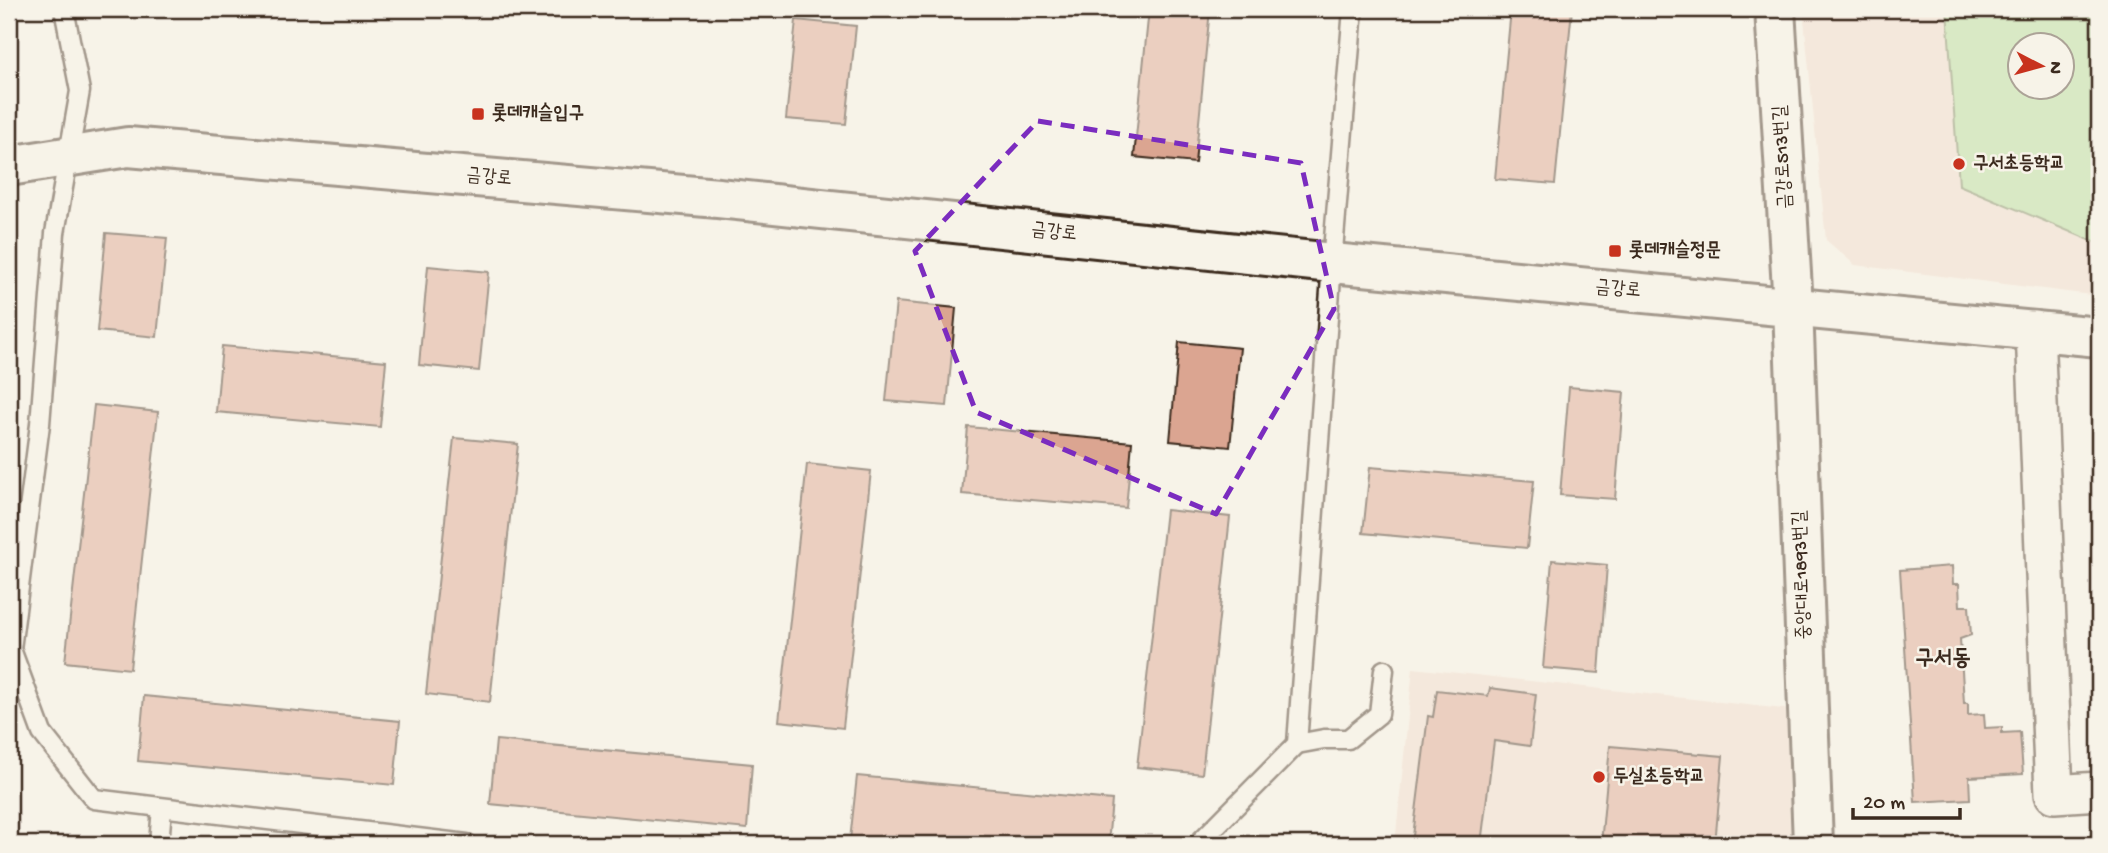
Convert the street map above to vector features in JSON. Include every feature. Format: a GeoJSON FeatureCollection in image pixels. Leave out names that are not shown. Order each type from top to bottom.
{"type":"FeatureCollection","features":[{"type":"Feature","properties":{"kind":"street","name":"금강로513번길"},"geometry":{"type":"LineString","coordinates":[[1775,9],[1793,306]]}},
{"type":"Feature","properties":{"kind":"street","name":"금강로"},"geometry":{"type":"LineString","coordinates":[[9,166],[69,154],[128,147],[169,150],[718,198],[1332,262],[2099,337]]}},
{"type":"Feature","properties":{"kind":"street","name":"중앙대로1893번길"},"geometry":{"type":"LineString","coordinates":[[1793,306],[1813,844]]}},
{"type":"Feature","properties":{"kind":"street"},"geometry":{"type":"LineString","coordinates":[[2035,330],[2054,794],[2099,791]]}},
{"type":"Feature","properties":{"kind":"lane"},"geometry":{"type":"LineString","coordinates":[[64,9],[80,91],[55,233],[40,424],[11,649],[42,733],[94,799],[467,844]]}},
{"type":"Feature","properties":{"kind":"lane"},"geometry":{"type":"LineString","coordinates":[[1297,744],[1353,9]]}},
{"type":"Feature","properties":{"kind":"lane"},"geometry":{"type":"LineString","coordinates":[[1198,844],[1297,744],[1324,739],[1348,739],[1378,714],[1384,670]]}},
{"type":"Feature","properties":{"kind":"lane"},"geometry":{"type":"LineString","coordinates":[[159,844],[162,808]]}},
{"type":"Feature","properties":{"kind":"highlighted area"},"geometry":{"type":"Polygon","coordinates":[[[1038,121],[1301,163],[1334,309],[1216,514],[976,412],[915,251],[1038,121]]]}},
{"type":"Feature","properties":{"kind":"shaded area","name":"구서초등학교"},"geometry":{"type":"Polygon","coordinates":[[[1803,9],[2099,9],[2099,296],[1855,265],[1826,240],[1803,9]]]}},
{"type":"Feature","properties":{"kind":"shaded area","name":"두실초등학교"},"geometry":{"type":"Polygon","coordinates":[[[1413,668],[1792,710],[1798,844],[1395,844],[1413,668]]]}},
{"type":"Feature","properties":{"kind":"green space"},"geometry":{"type":"Polygon","coordinates":[[[1947,9],[2099,9],[2099,244],[1959,185],[1947,9]]]}},
{"type":"Feature","properties":{"kind":"building"},"geometry":{"type":"Polygon","coordinates":[[[1149,9],[1210,9],[1195,163],[1134,157],[1149,9]]]}},
{"type":"Feature","properties":{"kind":"building"},"geometry":{"type":"Polygon","coordinates":[[[1511,9],[1572,9],[1555,184],[1495,179],[1511,9]]]}},
{"type":"Feature","properties":{"kind":"building"},"geometry":{"type":"Polygon","coordinates":[[[796,20],[856,26],[846,124],[786,119],[796,20]]]}},
{"type":"Feature","properties":{"kind":"building"},"geometry":{"type":"Polygon","coordinates":[[[106,233],[167,238],[157,337],[97,331],[106,233]]]}},
{"type":"Feature","properties":{"kind":"building"},"geometry":{"type":"Polygon","coordinates":[[[428,266],[489,272],[479,371],[419,365],[428,266]]]}},
{"type":"Feature","properties":{"kind":"building"},"geometry":{"type":"Polygon","coordinates":[[[896,302],[956,308],[947,406],[886,401],[896,302]]]}},
{"type":"Feature","properties":{"kind":"building"},"geometry":{"type":"Polygon","coordinates":[[[1179,342],[1240,348],[1230,447],[1170,441],[1179,342]]]}},
{"type":"Feature","properties":{"kind":"building"},"geometry":{"type":"Polygon","coordinates":[[[222,346],[386,361],[380,427],[216,412],[222,346]]]}},
{"type":"Feature","properties":{"kind":"building"},"geometry":{"type":"Polygon","coordinates":[[[1569,387],[1624,392],[1615,499],[1560,495],[1569,387]]]}},
{"type":"Feature","properties":{"kind":"building"},"geometry":{"type":"Polygon","coordinates":[[[94,405],[158,412],[130,669],[65,662],[94,405]]]}},
{"type":"Feature","properties":{"kind":"building"},"geometry":{"type":"Polygon","coordinates":[[[968,427],[1132,442],[1126,508],[962,494],[968,427]]]}},
{"type":"Feature","properties":{"kind":"building"},"geometry":{"type":"Polygon","coordinates":[[[454,438],[518,444],[490,702],[426,694],[454,438]]]}},
{"type":"Feature","properties":{"kind":"building"},"geometry":{"type":"Polygon","coordinates":[[[807,464],[871,471],[843,728],[779,721],[807,464]]]}},
{"type":"Feature","properties":{"kind":"building"},"geometry":{"type":"Polygon","coordinates":[[[1370,467],[1534,481],[1527,548],[1363,533],[1370,467]]]}},
{"type":"Feature","properties":{"kind":"building"},"geometry":{"type":"Polygon","coordinates":[[[1166,510],[1230,517],[1202,774],[1137,767],[1166,510]]]}},
{"type":"Feature","properties":{"kind":"building"},"geometry":{"type":"Polygon","coordinates":[[[1552,560],[1607,565],[1599,673],[1543,668],[1552,560]]]}},
{"type":"Feature","properties":{"kind":"building"},"geometry":{"type":"Polygon","coordinates":[[[1952,566],[1953,584],[1959,584],[1960,606],[1969,606],[1971,635],[1960,639],[1964,703],[1968,703],[1968,715],[1984,714],[1985,728],[2002,727],[2002,733],[2020,732],[2023,774],[1969,777],[1970,799],[1915,802],[1900,570],[1952,566]]]}},
{"type":"Feature","properties":{"kind":"building"},"geometry":{"type":"Polygon","coordinates":[[[1490,688],[1536,694],[1530,746],[1494,741],[1481,844],[1412,844],[1428,716],[1433,717],[1437,690],[1488,696],[1490,688]]]}},
{"type":"Feature","properties":{"kind":"building"},"geometry":{"type":"Polygon","coordinates":[[[144,696],[400,721],[394,785],[138,761],[144,696]]]}},
{"type":"Feature","properties":{"kind":"building"},"geometry":{"type":"Polygon","coordinates":[[[496,740],[752,764],[747,829],[490,804],[496,740]]]}},
{"type":"Feature","properties":{"kind":"building"},"geometry":{"type":"Polygon","coordinates":[[[1610,746],[1723,756],[1715,844],[1601,844],[1610,746]]]}},
{"type":"Feature","properties":{"kind":"building"},"geometry":{"type":"Polygon","coordinates":[[[857,776],[1112,800],[1108,844],[892,844],[850,840],[857,776]]]}},
{"type":"Feature","properties":{"kind":"place","name":"롯데캐슬입구"},"geometry":{"type":"Point","coordinates":[478,114]}},
{"type":"Feature","properties":{"kind":"place","name":"구서초등학교"},"geometry":{"type":"Point","coordinates":[1959,164]}},
{"type":"Feature","properties":{"kind":"place","name":"롯데캐슬정문"},"geometry":{"type":"Point","coordinates":[1615,251]}},
{"type":"Feature","properties":{"kind":"place","name":"두실초등학교"},"geometry":{"type":"Point","coordinates":[1599,777]}},
{"type":"Feature","properties":{"kind":"district","name":"구서동"},"geometry":{"type":"Point","coordinates":[1943,659]}}]}
